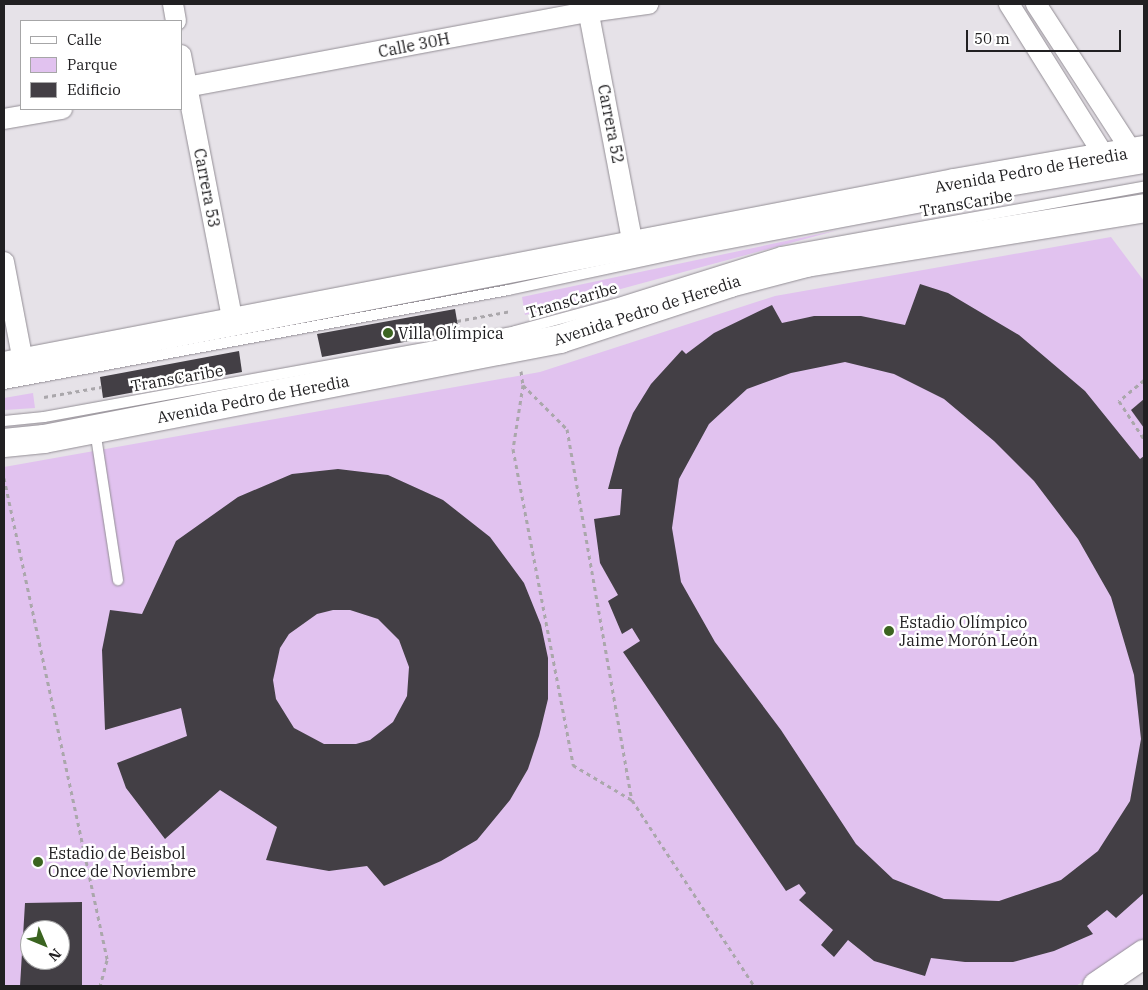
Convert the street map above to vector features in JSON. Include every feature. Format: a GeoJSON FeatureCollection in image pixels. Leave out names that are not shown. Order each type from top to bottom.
{"type":"FeatureCollection","features":[{"type":"Feature","properties":{"kind":"main road","name":"Avenida Pedro de Heredia"},"geometry":{"type":"LineString","coordinates":[[13,364],[1105,157],[1140,157]]}},
{"type":"Feature","properties":{"kind":"main road","name":"Avenida Pedro de Heredia"},"geometry":{"type":"LineString","coordinates":[[4,443],[95,429],[560,339],[730,283],[806,263],[1142,206]]}},
{"type":"Feature","properties":{"kind":"main road"},"geometry":{"type":"LineString","coordinates":[[1096,986],[1144,954]]}},
{"type":"Feature","properties":{"kind":"street"},"geometry":{"type":"LineString","coordinates":[[173,4],[176,20]]}},
{"type":"Feature","properties":{"kind":"street","name":"Calle 30H"},"geometry":{"type":"LineString","coordinates":[[184,88],[588,8],[648,4]]}},
{"type":"Feature","properties":{"kind":"street"},"geometry":{"type":"LineString","coordinates":[[1009,4],[1105,157]]}},
{"type":"Feature","properties":{"kind":"street"},"geometry":{"type":"LineString","coordinates":[[1036,4],[1140,157]]}},
{"type":"Feature","properties":{"kind":"street","name":"Carrera 52"},"geometry":{"type":"LineString","coordinates":[[588,8],[633,245]]}},
{"type":"Feature","properties":{"kind":"street","name":"Carrera 53"},"geometry":{"type":"LineString","coordinates":[[182,66],[184,88],[232,322]]}},
{"type":"Feature","properties":{"kind":"street"},"geometry":{"type":"LineString","coordinates":[[4,119],[56,110]]}},
{"type":"Feature","properties":{"kind":"street"},"geometry":{"type":"LineString","coordinates":[[4,262],[13,364]]}},
{"type":"Feature","properties":{"kind":"lane","name":"TransCaribe"},"geometry":{"type":"LineString","coordinates":[[4,384],[492,294],[885,214],[1140,157]]}},
{"type":"Feature","properties":{"kind":"lane","name":"TransCaribe"},"geometry":{"type":"LineString","coordinates":[[4,421],[44,417],[515,331],[609,306],[781,252],[1142,206]]}},
{"type":"Feature","properties":{"kind":"lane"},"geometry":{"type":"LineString","coordinates":[[95,429],[118,580]]}},
{"type":"Feature","properties":{"kind":"path"},"geometry":{"type":"LineString","coordinates":[[457,321],[512,311]]}},
{"type":"Feature","properties":{"kind":"path"},"geometry":{"type":"LineString","coordinates":[[1144,380],[1119,401],[1144,439]]}},
{"type":"Feature","properties":{"kind":"path"},"geometry":{"type":"LineString","coordinates":[[632,800],[573,765],[513,449],[523,385],[568,429],[632,800],[754,986]]}},
{"type":"Feature","properties":{"kind":"path"},"geometry":{"type":"LineString","coordinates":[[44,397],[101,387]]}},
{"type":"Feature","properties":{"kind":"path"},"geometry":{"type":"LineString","coordinates":[[4,478],[107,960],[100,986]]}},
{"type":"Feature","properties":{"kind":"green space"},"geometry":{"type":"Polygon","coordinates":[[[838,230],[525,315],[522,297],[838,230]]]}},
{"type":"Feature","properties":{"kind":"green space"},"geometry":{"type":"Polygon","coordinates":[[[1111,237],[1144,281],[1144,940],[1076,986],[4,986],[4,467],[540,372],[775,296],[1111,237]]]}},
{"type":"Feature","properties":{"kind":"green space"},"geometry":{"type":"Polygon","coordinates":[[[33,393],[35,408],[4,410],[4,398],[33,393]]]}},
{"type":"Feature","properties":{"kind":"building"},"geometry":{"type":"Polygon","coordinates":[[[920,284],[948,293],[1019,335],[1085,391],[1140,459],[1144,456],[1144,893],[1116,918],[1107,910],[1087,926],[1093,934],[1054,951],[1013,962],[965,962],[931,958],[925,976],[874,961],[848,940],[834,957],[821,945],[833,930],[799,900],[806,893],[799,884],[786,891],[623,652],[640,641],[632,628],[622,634],[608,601],[618,595],[600,563],[594,519],[620,515],[622,489],[608,489],[619,448],[633,413],[651,384],[682,350],[686,354],[714,333],[772,305],[782,323],[814,316],[861,316],[905,325],[920,284]],[[845,362],[791,373],[747,389],[709,424],[679,479],[672,528],[681,582],[715,642],[781,730],[856,844],[893,879],[944,899],[999,901],[1061,880],[1098,851],[1130,801],[1141,739],[1134,675],[1111,597],[1078,539],[1034,481],[994,441],[944,399],[894,374],[845,362]]]}},
{"type":"Feature","properties":{"kind":"building","name":"Villa Olímpica"},"geometry":{"type":"Polygon","coordinates":[[[455,309],[459,332],[322,357],[317,334],[455,309]]]}},
{"type":"Feature","properties":{"kind":"building"},"geometry":{"type":"Polygon","coordinates":[[[239,351],[242,372],[103,398],[100,377],[239,351]]]}},
{"type":"Feature","properties":{"kind":"building"},"geometry":{"type":"Polygon","coordinates":[[[1144,399],[1144,428],[1131,410],[1144,399]]]}},
{"type":"Feature","properties":{"kind":"building"},"geometry":{"type":"Polygon","coordinates":[[[338,469],[388,475],[443,500],[490,537],[524,583],[541,625],[548,658],[548,699],[539,736],[528,769],[510,800],[477,840],[441,861],[384,886],[367,866],[329,871],[266,860],[277,827],[220,790],[165,839],[126,788],[117,763],[187,736],[181,708],[105,730],[102,650],[110,610],[142,614],[176,541],[238,497],[292,474],[338,469]],[[333,610],[317,614],[289,634],[280,648],[273,680],[276,699],[294,728],[324,744],[356,744],[370,740],[393,722],[407,696],[409,667],[399,640],[378,619],[350,610],[333,610]]]}},
{"type":"Feature","properties":{"kind":"building"},"geometry":{"type":"Polygon","coordinates":[[[82,902],[82,986],[20,986],[21,970],[70,970],[70,920],[24,920],[25,903],[82,902]]]}},
{"type":"Feature","properties":{"kind":"place","name":"Villa Olímpica"},"geometry":{"type":"Point","coordinates":[388,333]}},
{"type":"Feature","properties":{"kind":"place","name":"Estadio Olímpico Jaime Morón León"},"geometry":{"type":"Point","coordinates":[889,631]}},
{"type":"Feature","properties":{"kind":"place","name":"Estadio de Beisbol Once de Noviembre"},"geometry":{"type":"Point","coordinates":[38,862]}}]}
